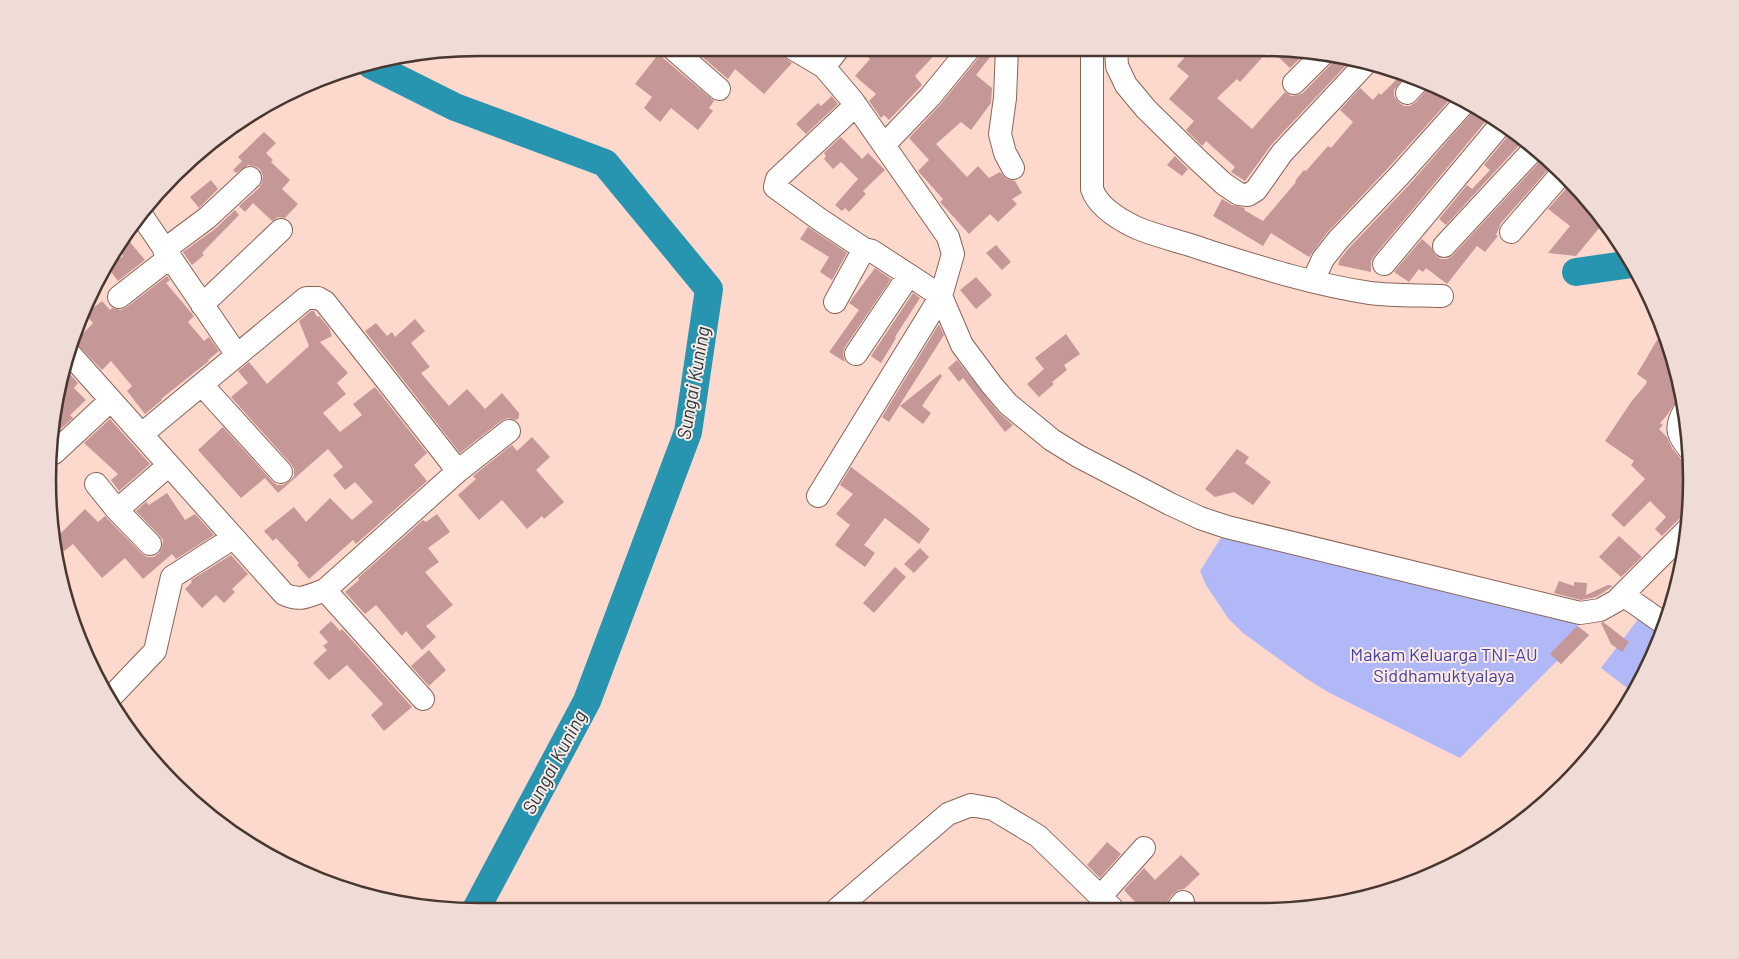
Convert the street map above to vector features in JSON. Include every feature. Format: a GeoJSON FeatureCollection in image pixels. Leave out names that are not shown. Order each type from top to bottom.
{"type":"FeatureCollection","features":[{"type":"Feature","properties":{"kind":"street"},"geometry":{"type":"LineString","coordinates":[[681,56],[719,89]]}},
{"type":"Feature","properties":{"kind":"street"},"geometry":{"type":"LineString","coordinates":[[805,56],[824,67],[856,105],[948,237],[953,254],[940,296],[818,496]]}},
{"type":"Feature","properties":{"kind":"street"},"geometry":{"type":"LineString","coordinates":[[824,67],[833,56]]}},
{"type":"Feature","properties":{"kind":"street"},"geometry":{"type":"LineString","coordinates":[[884,145],[930,97],[963,56]]}},
{"type":"Feature","properties":{"kind":"street"},"geometry":{"type":"LineString","coordinates":[[1007,56],[1005,98],[1000,134],[1005,153],[1014,168]]}},
{"type":"Feature","properties":{"kind":"street"},"geometry":{"type":"LineString","coordinates":[[1092,56],[1092,189],[1095,197],[1102,205],[1118,217],[1136,227],[1239,261],[1313,281],[1371,293],[1442,296]]}},
{"type":"Feature","properties":{"kind":"street"},"geometry":{"type":"LineString","coordinates":[[1116,56],[1117,66],[1126,85],[1146,109],[1224,184],[1238,194],[1248,195],[1256,190],[1282,153],[1361,69]]}},
{"type":"Feature","properties":{"kind":"street"},"geometry":{"type":"LineString","coordinates":[[1294,83],[1317,60]]}},
{"type":"Feature","properties":{"kind":"street"},"geometry":{"type":"LineString","coordinates":[[856,105],[777,179],[775,187],[864,249],[878,255],[940,296],[962,345],[1008,404],[1052,440],[1078,456],[1170,504],[1200,518],[1227,527],[1571,611],[1590,612],[1600,610],[1623,595],[1678,539]]}},
{"type":"Feature","properties":{"kind":"street"},"geometry":{"type":"LineString","coordinates":[[1313,281],[1322,259],[1338,240],[1460,107]]}},
{"type":"Feature","properties":{"kind":"street"},"geometry":{"type":"LineString","coordinates":[[1384,264],[1497,129]]}},
{"type":"Feature","properties":{"kind":"street"},"geometry":{"type":"LineString","coordinates":[[1444,246],[1530,154]]}},
{"type":"Feature","properties":{"kind":"street"},"geometry":{"type":"LineString","coordinates":[[119,297],[250,178]]}},
{"type":"Feature","properties":{"kind":"street"},"geometry":{"type":"LineString","coordinates":[[1511,232],[1557,178]]}},
{"type":"Feature","properties":{"kind":"street"},"geometry":{"type":"LineString","coordinates":[[145,221],[237,355]]}},
{"type":"Feature","properties":{"kind":"street"},"geometry":{"type":"LineString","coordinates":[[202,305],[282,230]]}},
{"type":"Feature","properties":{"kind":"street"},"geometry":{"type":"LineString","coordinates":[[835,302],[864,249]]}},
{"type":"Feature","properties":{"kind":"street"},"geometry":{"type":"LineString","coordinates":[[856,354],[909,275]]}},
{"type":"Feature","properties":{"kind":"street"},"geometry":{"type":"LineString","coordinates":[[142,434],[306,298],[318,298],[324,302],[458,471]]}},
{"type":"Feature","properties":{"kind":"street"},"geometry":{"type":"LineString","coordinates":[[74,359],[233,538],[284,594],[292,598],[301,598],[325,590],[458,471],[510,431]]}},
{"type":"Feature","properties":{"kind":"street"},"geometry":{"type":"LineString","coordinates":[[202,384],[281,472]]}},
{"type":"Feature","properties":{"kind":"street"},"geometry":{"type":"LineString","coordinates":[[57,450],[111,400]]}},
{"type":"Feature","properties":{"kind":"street"},"geometry":{"type":"LineString","coordinates":[[1679,423],[1678,430],[1681,439]]}},
{"type":"Feature","properties":{"kind":"street"},"geometry":{"type":"LineString","coordinates":[[117,510],[169,465]]}},
{"type":"Feature","properties":{"kind":"street"},"geometry":{"type":"LineString","coordinates":[[96,484],[117,510],[150,544]]}},
{"type":"Feature","properties":{"kind":"street"},"geometry":{"type":"LineString","coordinates":[[114,693],[155,651],[172,577],[233,538]]}},
{"type":"Feature","properties":{"kind":"street"},"geometry":{"type":"LineString","coordinates":[[325,590],[422,699]]}},
{"type":"Feature","properties":{"kind":"street"},"geometry":{"type":"LineString","coordinates":[[1623,595],[1659,620]]}},
{"type":"Feature","properties":{"kind":"street"},"geometry":{"type":"LineString","coordinates":[[844,903],[948,814],[971,805],[993,809],[1038,836],[1107,902],[1144,848]]}},
{"type":"Feature","properties":{"kind":"green space","name":"Makam Keluarga TNI-AU Siddhamuktyalaya"},"geometry":{"type":"Polygon","coordinates":[[[1224,533],[1567,617],[1589,635],[1561,664],[1557,661],[1460,758],[1328,692],[1243,633],[1228,618],[1206,585],[1200,571],[1224,533]]]}},
{"type":"Feature","properties":{"kind":"green space"},"geometry":{"type":"Polygon","coordinates":[[[1639,618],[1655,630],[1627,688],[1601,668],[1639,618]]]}},
{"type":"Feature","properties":{"kind":"building"},"geometry":{"type":"Polygon","coordinates":[[[657,56],[662,56],[714,101],[709,108],[713,111],[698,130],[671,108],[660,122],[644,108],[652,97],[635,84],[657,56]]]}},
{"type":"Feature","properties":{"kind":"building"},"geometry":{"type":"Polygon","coordinates":[[[701,56],[782,56],[792,63],[764,94],[735,69],[728,79],[701,56]]]}},
{"type":"Feature","properties":{"kind":"building"},"geometry":{"type":"Polygon","coordinates":[[[866,56],[934,56],[915,76],[922,85],[889,120],[884,115],[881,118],[869,101],[876,94],[855,76],[870,59],[866,56]]]}},
{"type":"Feature","properties":{"kind":"building"},"geometry":{"type":"Polygon","coordinates":[[[980,56],[991,56],[976,75],[992,88],[991,103],[971,130],[961,122],[936,144],[967,177],[978,166],[989,178],[1000,172],[1006,179],[1015,181],[1022,193],[1012,199],[1017,204],[998,222],[990,214],[969,234],[940,202],[943,199],[918,171],[929,160],[909,138],[940,105],[980,56]]]}},
{"type":"Feature","properties":{"kind":"building"},"geometry":{"type":"Polygon","coordinates":[[[1186,56],[1264,56],[1240,82],[1237,79],[1217,98],[1252,129],[1285,92],[1291,96],[1303,93],[1332,63],[1346,65],[1272,144],[1245,181],[1231,172],[1235,167],[1206,141],[1202,146],[1186,130],[1194,121],[1169,99],[1189,76],[1177,66],[1186,56]]]}},
{"type":"Feature","properties":{"kind":"building"},"geometry":{"type":"Polygon","coordinates":[[[1278,57],[1300,58],[1290,68],[1278,57]]]}},
{"type":"Feature","properties":{"kind":"building"},"geometry":{"type":"Polygon","coordinates":[[[1397,79],[1401,81],[1394,90],[1394,96],[1404,106],[1410,106],[1416,102],[1426,90],[1449,101],[1326,234],[1309,257],[1271,233],[1263,246],[1213,216],[1222,199],[1232,205],[1245,208],[1244,210],[1263,221],[1304,170],[1306,171],[1328,146],[1331,148],[1353,122],[1340,110],[1360,88],[1373,100],[1379,93],[1381,95],[1397,79]]]}},
{"type":"Feature","properties":{"kind":"building"},"geometry":{"type":"Polygon","coordinates":[[[832,96],[838,104],[806,134],[796,124],[818,103],[821,106],[832,96]]]}},
{"type":"Feature","properties":{"kind":"building"},"geometry":{"type":"Polygon","coordinates":[[[1471,113],[1485,122],[1374,256],[1371,261],[1371,272],[1338,265],[1348,249],[1409,185],[1471,113]]]}},
{"type":"Feature","properties":{"kind":"building"},"geometry":{"type":"Polygon","coordinates":[[[264,132],[276,143],[266,153],[273,160],[271,162],[290,180],[282,189],[298,204],[285,218],[278,217],[272,221],[253,203],[245,212],[239,206],[259,188],[263,176],[260,169],[248,165],[236,173],[233,170],[242,161],[238,157],[264,132]]]}},
{"type":"Feature","properties":{"kind":"building"},"geometry":{"type":"Polygon","coordinates":[[[841,137],[862,159],[868,153],[885,170],[863,191],[866,194],[849,212],[845,208],[842,211],[835,205],[858,179],[841,162],[833,169],[824,159],[826,156],[824,153],[841,137]]]}},
{"type":"Feature","properties":{"kind":"building"},"geometry":{"type":"Polygon","coordinates":[[[1507,137],[1519,146],[1446,225],[1439,219],[1467,185],[1472,189],[1490,170],[1484,165],[1507,137]]]}},
{"type":"Feature","properties":{"kind":"building"},"geometry":{"type":"Polygon","coordinates":[[[1175,156],[1188,169],[1182,176],[1167,165],[1175,156]]]}},
{"type":"Feature","properties":{"kind":"building"},"geometry":{"type":"Polygon","coordinates":[[[1540,162],[1548,170],[1501,223],[1496,235],[1498,236],[1485,252],[1477,246],[1447,284],[1426,268],[1423,272],[1419,269],[1409,282],[1394,272],[1422,239],[1431,247],[1435,255],[1441,259],[1447,259],[1453,255],[1540,162]]]}},
{"type":"Feature","properties":{"kind":"building"},"geometry":{"type":"Polygon","coordinates":[[[211,180],[218,189],[199,208],[190,197],[211,180]]]}},
{"type":"Feature","properties":{"kind":"building"},"geometry":{"type":"Polygon","coordinates":[[[1567,188],[1599,228],[1576,256],[1548,253],[1570,226],[1548,209],[1567,188]]]}},
{"type":"Feature","properties":{"kind":"building"},"geometry":{"type":"Polygon","coordinates":[[[235,210],[239,215],[202,253],[204,255],[192,265],[183,252],[215,229],[235,210]]]}},
{"type":"Feature","properties":{"kind":"building"},"geometry":{"type":"Polygon","coordinates":[[[808,227],[847,253],[832,280],[820,272],[829,257],[800,239],[808,227]]]}},
{"type":"Feature","properties":{"kind":"building"},"geometry":{"type":"Polygon","coordinates":[[[130,242],[145,260],[118,281],[111,272],[118,260],[123,256],[122,254],[130,242]]]}},
{"type":"Feature","properties":{"kind":"building"},"geometry":{"type":"Polygon","coordinates":[[[996,245],[1011,262],[1002,270],[986,253],[996,245]]]}},
{"type":"Feature","properties":{"kind":"building"},"geometry":{"type":"Polygon","coordinates":[[[875,268],[891,279],[845,347],[843,354],[845,362],[829,352],[859,310],[849,303],[875,268]]]}},
{"type":"Feature","properties":{"kind":"building"},"geometry":{"type":"Polygon","coordinates":[[[167,276],[170,280],[166,283],[194,316],[188,322],[204,341],[209,337],[219,351],[145,414],[127,391],[132,386],[111,361],[102,370],[78,345],[82,335],[93,323],[88,318],[92,309],[102,301],[110,310],[112,308],[121,310],[167,276]]]}},
{"type":"Feature","properties":{"kind":"building"},"geometry":{"type":"Polygon","coordinates":[[[976,277],[992,295],[976,309],[960,290],[976,277]]]}},
{"type":"Feature","properties":{"kind":"building"},"geometry":{"type":"Polygon","coordinates":[[[913,293],[920,298],[881,363],[871,356],[913,293]]]}},
{"type":"Feature","properties":{"kind":"building"},"geometry":{"type":"Polygon","coordinates":[[[311,311],[314,311],[317,317],[319,316],[329,328],[332,336],[320,342],[348,373],[337,383],[346,394],[323,413],[340,432],[362,415],[353,404],[375,387],[427,453],[414,465],[427,481],[356,544],[353,540],[309,579],[297,565],[299,563],[276,538],[273,541],[264,531],[294,507],[306,522],[330,498],[352,520],[373,502],[355,482],[345,490],[333,475],[343,467],[328,449],[278,493],[265,478],[241,498],[198,450],[223,427],[272,481],[277,485],[283,485],[290,481],[294,476],[294,469],[291,464],[231,397],[248,383],[238,371],[249,362],[267,384],[309,346],[299,321],[311,311]]]}},
{"type":"Feature","properties":{"kind":"building"},"geometry":{"type":"Polygon","coordinates":[[[415,319],[425,331],[411,343],[430,367],[421,373],[449,406],[467,389],[485,409],[502,393],[519,413],[519,418],[516,420],[508,418],[501,421],[460,453],[365,331],[376,323],[387,336],[392,332],[395,337],[415,319]]]}},
{"type":"Feature","properties":{"kind":"building"},"geometry":{"type":"Polygon","coordinates":[[[939,324],[944,335],[889,422],[882,417],[939,324]]]}},
{"type":"Feature","properties":{"kind":"building"},"geometry":{"type":"Polygon","coordinates":[[[1066,334],[1080,354],[1064,365],[1067,370],[1052,382],[1054,384],[1039,397],[1027,384],[1044,369],[1035,358],[1066,334]]]}},
{"type":"Feature","properties":{"kind":"building"},"geometry":{"type":"Polygon","coordinates":[[[1658,338],[1676,403],[1660,423],[1663,425],[1659,429],[1667,437],[1672,448],[1682,460],[1683,480],[1681,518],[1662,536],[1655,529],[1666,517],[1650,501],[1624,527],[1611,515],[1645,479],[1631,465],[1634,461],[1605,441],[1631,402],[1646,384],[1647,381],[1637,374],[1658,338]]]}},
{"type":"Feature","properties":{"kind":"building"},"geometry":{"type":"Polygon","coordinates":[[[957,360],[998,412],[1013,425],[1005,432],[963,378],[959,382],[948,368],[957,360]]]}},
{"type":"Feature","properties":{"kind":"building"},"geometry":{"type":"Polygon","coordinates":[[[70,374],[78,383],[74,388],[86,400],[70,415],[73,418],[59,430],[64,397],[70,374]]]}},
{"type":"Feature","properties":{"kind":"building"},"geometry":{"type":"Polygon","coordinates":[[[940,374],[942,376],[922,406],[931,413],[923,424],[900,406],[940,374]]]}},
{"type":"Feature","properties":{"kind":"building"},"geometry":{"type":"Polygon","coordinates":[[[110,419],[150,464],[119,491],[111,480],[118,474],[84,443],[110,419]]]}},
{"type":"Feature","properties":{"kind":"building"},"geometry":{"type":"Polygon","coordinates":[[[532,437],[550,457],[536,470],[564,502],[544,519],[542,516],[527,529],[502,500],[479,520],[458,495],[476,479],[473,476],[512,445],[517,451],[532,437]]]}},
{"type":"Feature","properties":{"kind":"building"},"geometry":{"type":"Polygon","coordinates":[[[1237,449],[1249,457],[1245,463],[1271,482],[1253,505],[1234,492],[1215,497],[1205,489],[1237,449]]]}},
{"type":"Feature","properties":{"kind":"building"},"geometry":{"type":"Polygon","coordinates":[[[851,467],[930,529],[919,544],[885,518],[864,545],[875,553],[865,567],[835,545],[850,525],[836,514],[853,494],[840,485],[851,467]]]}},
{"type":"Feature","properties":{"kind":"building"},"geometry":{"type":"Polygon","coordinates":[[[167,493],[185,520],[195,514],[214,535],[176,559],[172,554],[143,579],[125,558],[102,578],[73,544],[64,551],[62,549],[60,534],[85,509],[98,522],[105,516],[141,553],[147,557],[154,557],[162,548],[163,540],[136,511],[146,502],[149,505],[167,493]]]}},
{"type":"Feature","properties":{"kind":"building"},"geometry":{"type":"Polygon","coordinates":[[[437,514],[450,532],[428,548],[439,562],[425,572],[453,605],[426,626],[436,637],[422,650],[406,631],[402,636],[376,605],[365,614],[345,592],[423,520],[426,522],[437,514]]]}},
{"type":"Feature","properties":{"kind":"building"},"geometry":{"type":"Polygon","coordinates":[[[1619,536],[1642,557],[1621,577],[1599,557],[1619,536]]]}},
{"type":"Feature","properties":{"kind":"building"},"geometry":{"type":"Polygon","coordinates":[[[920,548],[929,557],[914,573],[904,564],[920,548]]]}},
{"type":"Feature","properties":{"kind":"building"},"geometry":{"type":"Polygon","coordinates":[[[231,555],[248,574],[232,589],[235,592],[224,603],[216,595],[202,608],[185,589],[192,582],[191,580],[231,555]]]}},
{"type":"Feature","properties":{"kind":"building"},"geometry":{"type":"Polygon","coordinates":[[[895,567],[906,577],[874,613],[863,603],[895,567]]]}},
{"type":"Feature","properties":{"kind":"building"},"geometry":{"type":"Polygon","coordinates":[[[1559,581],[1574,586],[1574,582],[1587,583],[1586,595],[1608,585],[1613,586],[1596,597],[1581,600],[1554,593],[1559,581]]]}},
{"type":"Feature","properties":{"kind":"building"},"geometry":{"type":"Polygon","coordinates":[[[331,621],[340,631],[342,629],[412,707],[384,731],[371,715],[383,704],[347,665],[329,680],[313,663],[327,650],[323,646],[328,642],[319,632],[331,621]]]}},
{"type":"Feature","properties":{"kind":"building"},"geometry":{"type":"Polygon","coordinates":[[[1603,622],[1629,642],[1622,652],[1611,644],[1601,623],[1603,622]]]}},
{"type":"Feature","properties":{"kind":"building"},"geometry":{"type":"Polygon","coordinates":[[[1577,626],[1589,635],[1561,664],[1550,654],[1577,626]]]}},
{"type":"Feature","properties":{"kind":"building"},"geometry":{"type":"Polygon","coordinates":[[[429,650],[446,670],[429,686],[411,666],[429,650]]]}},
{"type":"Feature","properties":{"kind":"building"},"geometry":{"type":"Polygon","coordinates":[[[1107,842],[1121,854],[1100,878],[1087,865],[1107,842]]]}},
{"type":"Feature","properties":{"kind":"building"},"geometry":{"type":"Polygon","coordinates":[[[1181,855],[1200,874],[1184,889],[1178,890],[1173,894],[1167,903],[1134,903],[1135,902],[1124,890],[1144,868],[1155,880],[1181,855]]]}},
{"type":"Feature","properties":{"kind":"waterway","name":"Sungai Kuning"},"geometry":{"type":"LineString","coordinates":[[379,69],[455,107],[605,163],[709,289],[688,432],[587,701],[479,903]]}},
{"type":"Feature","properties":{"kind":"waterway"},"geometry":{"type":"LineString","coordinates":[[1576,272],[1624,265]]}}]}
